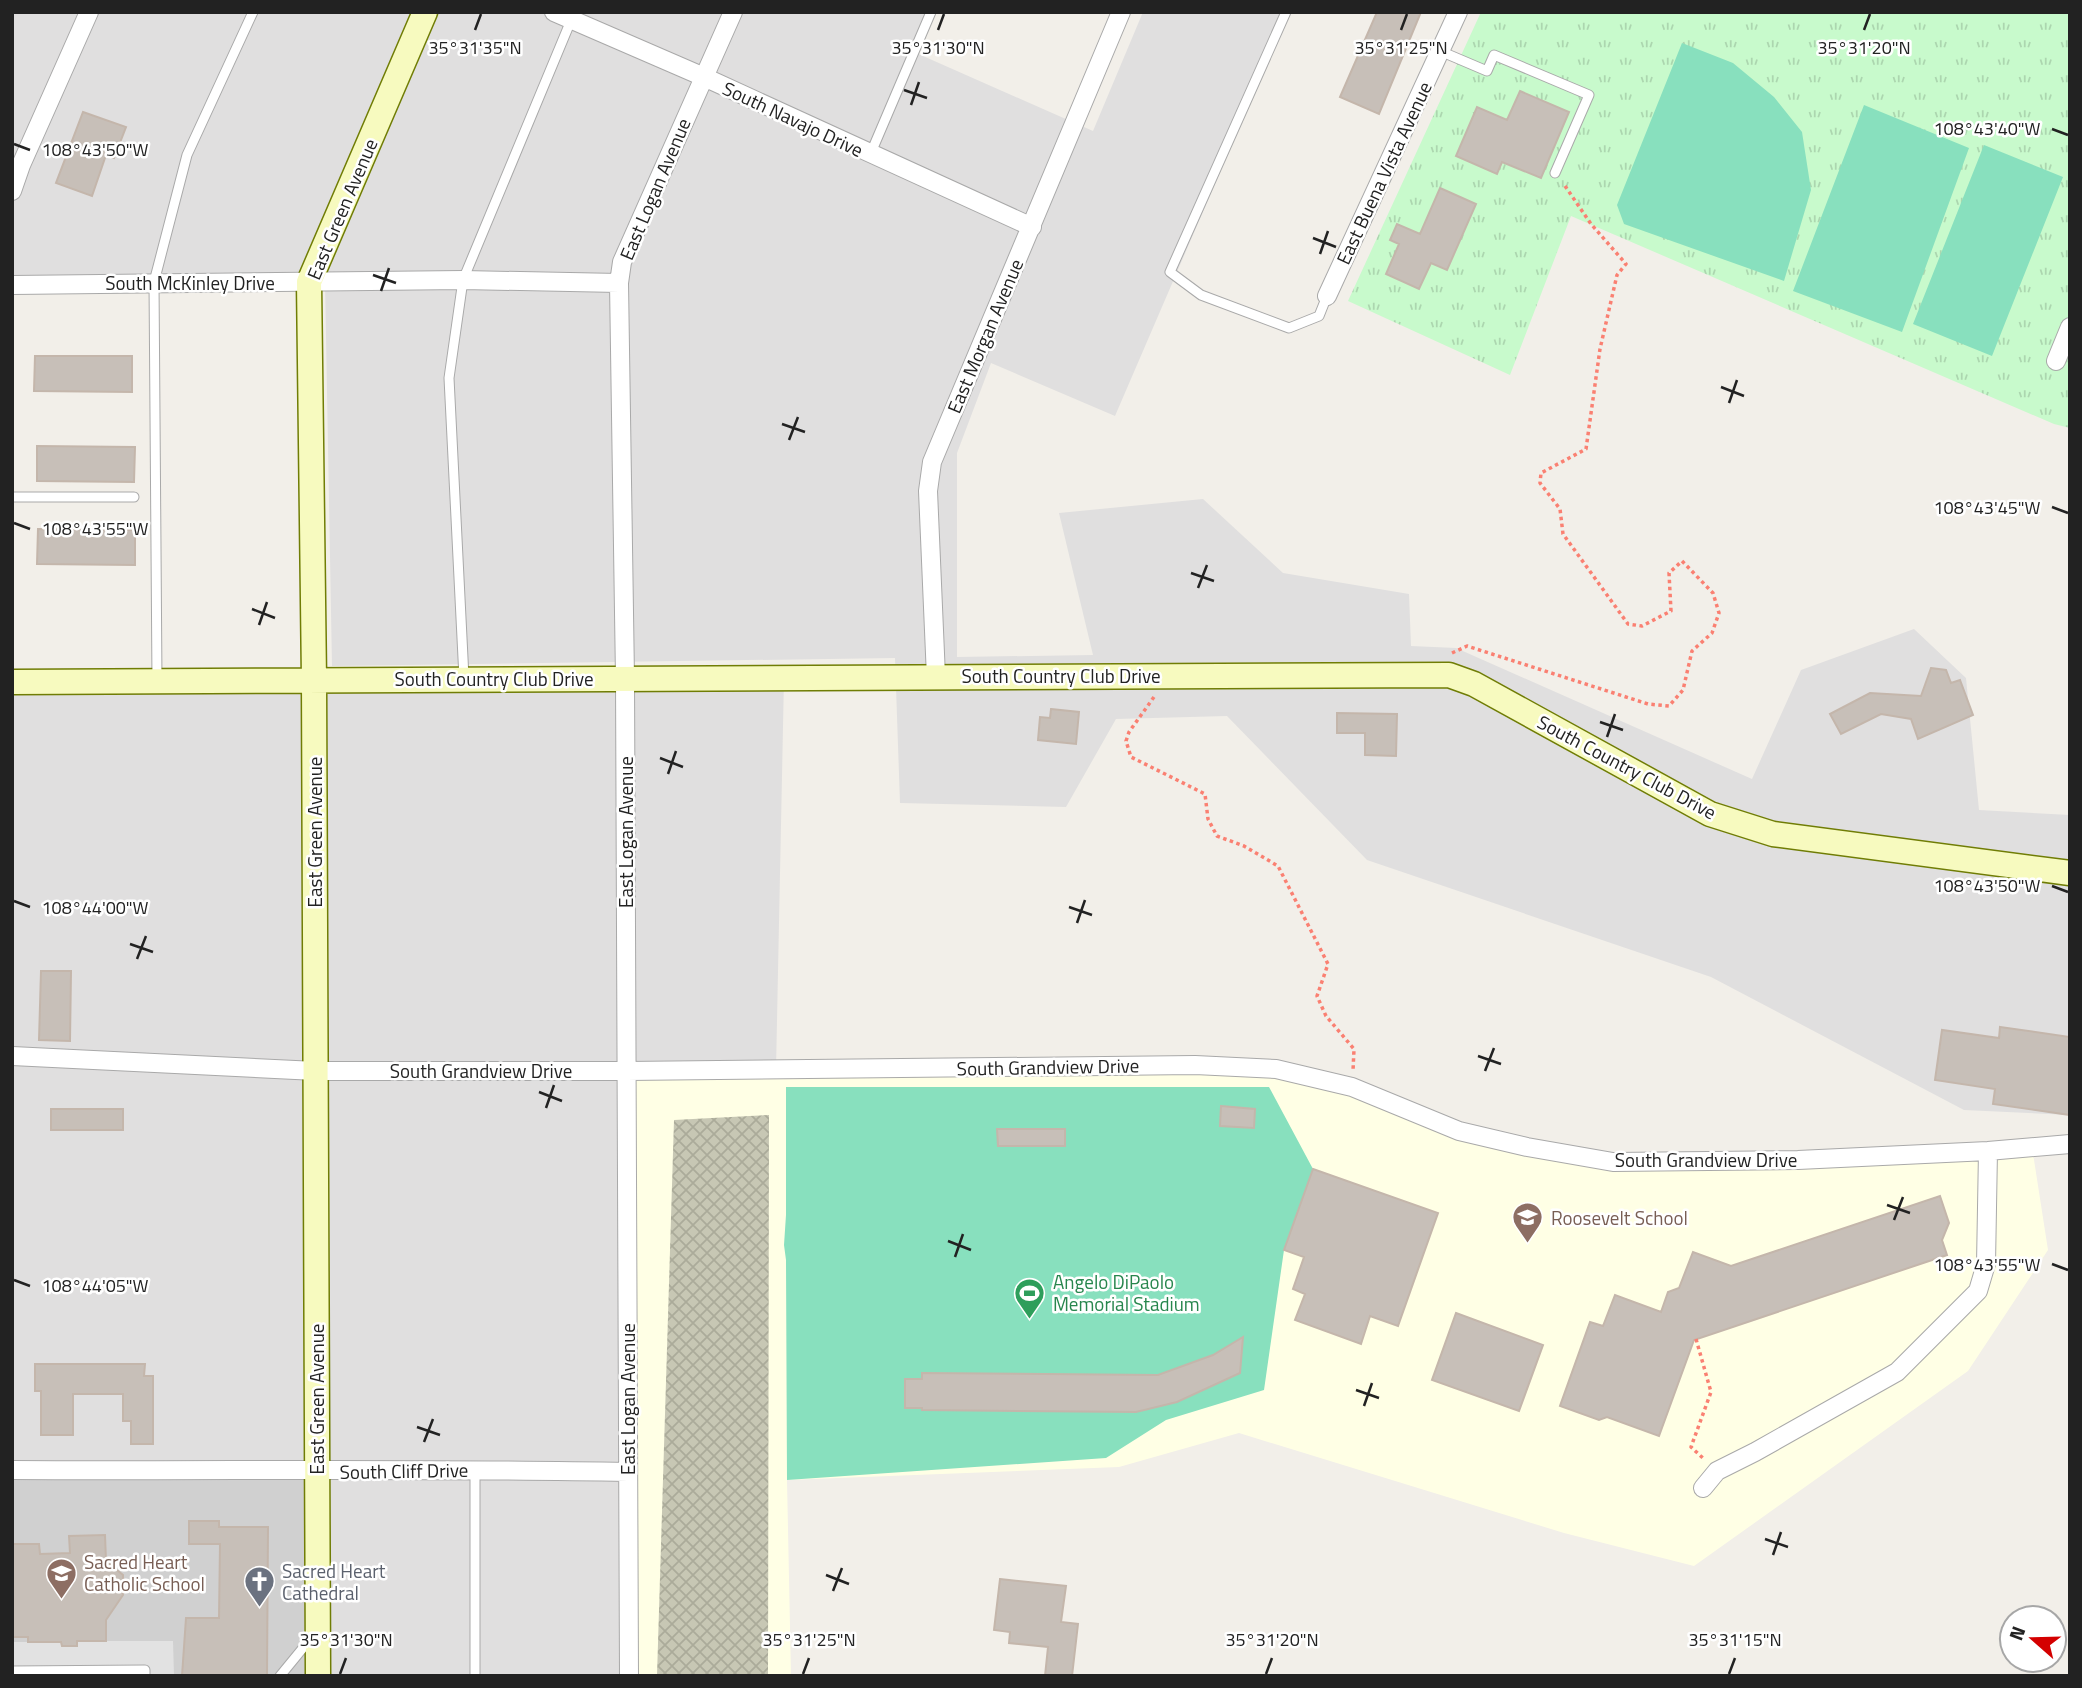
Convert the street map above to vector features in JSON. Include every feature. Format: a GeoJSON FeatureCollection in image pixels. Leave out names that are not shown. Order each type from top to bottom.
{"type":"FeatureCollection","features":[{"type":"Feature","properties":{"kind":"main road","name":"East Green Avenue"},"geometry":{"type":"LineString","coordinates":[[318,1676],[314,680],[309,282],[425,12]]}},
{"type":"Feature","properties":{"kind":"main road","name":"South Country Club Drive"},"geometry":{"type":"LineString","coordinates":[[12,682],[1449,675],[1474,684],[1710,814],[1773,834],[2070,873]]}},
{"type":"Feature","properties":{"kind":"street"},"geometry":{"type":"LineString","coordinates":[[12,191],[89,12]]}},
{"type":"Feature","properties":{"kind":"street","name":"South Navajo Drive"},"geometry":{"type":"LineString","coordinates":[[554,12],[573,16],[870,155],[1032,226]]}},
{"type":"Feature","properties":{"kind":"street","name":"East Logan Avenue"},"geometry":{"type":"LineString","coordinates":[[629,1676],[625,678],[619,283],[622,262],[733,12]]}},
{"type":"Feature","properties":{"kind":"street","name":"East Morgan Avenue"},"geometry":{"type":"LineString","coordinates":[[936,677],[928,491],[932,462],[1121,12]]}},
{"type":"Feature","properties":{"kind":"street","name":"East Buena Vista Avenue"},"geometry":{"type":"LineString","coordinates":[[1327,296],[1458,12]]}},
{"type":"Feature","properties":{"kind":"street","name":"South McKinley Drive"},"geometry":{"type":"LineString","coordinates":[[12,285],[463,279],[619,283]]}},
{"type":"Feature","properties":{"kind":"street"},"geometry":{"type":"LineString","coordinates":[[2056,361],[2070,327]]}},
{"type":"Feature","properties":{"kind":"street","name":"South Grandview Drive"},"geometry":{"type":"LineString","coordinates":[[12,1056],[316,1070],[627,1072],[1195,1065],[1276,1069],[1352,1087],[1459,1130],[1527,1147],[1613,1162],[1798,1160],[1988,1151],[2070,1144]]}},
{"type":"Feature","properties":{"kind":"street"},"geometry":{"type":"LineString","coordinates":[[1703,1488],[1717,1471],[1897,1372],[1978,1290],[1986,1265],[1988,1151]]}},
{"type":"Feature","properties":{"kind":"street","name":"South Cliff Drive"},"geometry":{"type":"LineString","coordinates":[[12,1470],[317,1472],[475,1469],[628,1472]]}},
{"type":"Feature","properties":{"kind":"lane"},"geometry":{"type":"LineString","coordinates":[[157,681],[154,282],[187,155],[253,12]]}},
{"type":"Feature","properties":{"kind":"lane"},"geometry":{"type":"LineString","coordinates":[[870,155],[931,12]]}},
{"type":"Feature","properties":{"kind":"lane"},"geometry":{"type":"LineString","coordinates":[[1286,12],[1170,272],[1201,295],[1289,328],[1318,316],[1327,296]]}},
{"type":"Feature","properties":{"kind":"lane"},"geometry":{"type":"LineString","coordinates":[[464,679],[449,378],[463,279],[573,16]]}},
{"type":"Feature","properties":{"kind":"lane"},"geometry":{"type":"LineString","coordinates":[[1440,51],[1487,71],[1494,55],[1589,95],[1556,173]]}},
{"type":"Feature","properties":{"kind":"lane"},"geometry":{"type":"LineString","coordinates":[[12,497],[134,496]]}},
{"type":"Feature","properties":{"kind":"lane"},"geometry":{"type":"LineString","coordinates":[[475,1469],[475,1676]]}},
{"type":"Feature","properties":{"kind":"lane"},"geometry":{"type":"LineString","coordinates":[[280,1676],[318,1630]]}},
{"type":"Feature","properties":{"kind":"lane"},"geometry":{"type":"LineString","coordinates":[[12,1671],[145,1670],[145,1676]]}},
{"type":"Feature","properties":{"kind":"path"},"geometry":{"type":"LineString","coordinates":[[1447,656],[1467,646],[1648,704],[1669,706],[1684,690],[1692,651],[1712,633],[1719,613],[1713,593],[1682,561],[1669,573],[1671,611],[1642,626],[1628,624],[1563,534],[1560,509],[1541,483],[1541,473],[1586,449],[1600,349],[1617,275],[1626,264],[1591,224],[1556,173]]}},
{"type":"Feature","properties":{"kind":"path"},"geometry":{"type":"LineString","coordinates":[[1174,675],[1129,732],[1126,741],[1131,757],[1205,794],[1208,819],[1217,836],[1244,846],[1278,866],[1328,964],[1317,996],[1326,1016],[1354,1049],[1352,1087]]}},
{"type":"Feature","properties":{"kind":"path"},"geometry":{"type":"LineString","coordinates":[[1696,1339],[1711,1392],[1691,1447],[1717,1471]]}},
{"type":"Feature","properties":{"kind":"shaded area"},"geometry":{"type":"Polygon","coordinates":[[[12,12],[930,12],[914,52],[1093,131],[1143,12],[1289,12],[1115,416],[991,363],[957,453],[957,657],[1093,655],[1059,513],[1203,499],[1283,573],[1409,594],[1411,646],[1456,648],[1752,779],[1801,670],[1914,629],[1966,678],[1979,810],[2070,815],[2070,1115],[1964,1110],[1711,977],[1367,860],[1227,716],[1116,719],[1066,807],[900,803],[895,658],[332,666],[325,282],[12,283],[12,12]]]}},
{"type":"Feature","properties":{"kind":"shaded area"},"geometry":{"type":"Polygon","coordinates":[[[784,678],[776,1070],[629,1676],[318,1676],[12,1470],[12,682],[784,678]]]}},
{"type":"Feature","properties":{"kind":"shaded area"},"geometry":{"type":"Polygon","coordinates":[[[1273,1066],[1459,1131],[1613,1162],[2032,1147],[2048,1250],[1968,1371],[1694,1566],[1564,1533],[1239,1433],[1119,1467],[787,1480],[791,1676],[629,1676],[627,1071],[1273,1066]]]}},
{"type":"Feature","properties":{"kind":"shaded area"},"geometry":{"type":"Polygon","coordinates":[[[769,1115],[768,1676],[657,1676],[674,1120],[769,1115]]]}},
{"type":"Feature","properties":{"kind":"shaded area"},"geometry":{"type":"Polygon","coordinates":[[[12,1470],[317,1472],[318,1676],[12,1676],[12,1470]]]}},
{"type":"Feature","properties":{"kind":"shaded area"},"geometry":{"type":"Polygon","coordinates":[[[77,1641],[173,1641],[174,1676],[12,1676],[12,1642],[62,1642],[62,1646],[77,1646],[77,1641]]]}},
{"type":"Feature","properties":{"kind":"green space"},"geometry":{"type":"Polygon","coordinates":[[[1481,12],[2070,12],[2070,428],[2054,424],[1571,216],[1510,375],[1348,301],[1481,12]]]}},
{"type":"Feature","properties":{"kind":"green space"},"geometry":{"type":"Polygon","coordinates":[[[1682,43],[1733,63],[1774,97],[1802,132],[1811,190],[1784,281],[1624,224],[1617,205],[1682,43]]]}},
{"type":"Feature","properties":{"kind":"green space"},"geometry":{"type":"Polygon","coordinates":[[[1864,105],[1969,148],[1902,332],[1793,291],[1864,105]]]}},
{"type":"Feature","properties":{"kind":"green space"},"geometry":{"type":"Polygon","coordinates":[[[1984,145],[2063,177],[1992,356],[1913,324],[1984,145]]]}},
{"type":"Feature","properties":{"kind":"green space","name":"Angelo DiPaolo Memorial Stadium"},"geometry":{"type":"Polygon","coordinates":[[[786,1087],[1269,1087],[1313,1169],[1284,1250],[1264,1390],[1166,1420],[1106,1458],[787,1480],[784,1245],[786,1087]]]}},
{"type":"Feature","properties":{"kind":"building"},"geometry":{"type":"Polygon","coordinates":[[[1377,12],[1421,12],[1379,114],[1340,97],[1377,12]]]}},
{"type":"Feature","properties":{"kind":"building"},"geometry":{"type":"Polygon","coordinates":[[[1520,91],[1569,112],[1541,178],[1502,162],[1497,174],[1456,156],[1477,107],[1507,120],[1520,91]]]}},
{"type":"Feature","properties":{"kind":"building"},"geometry":{"type":"Polygon","coordinates":[[[83,112],[126,127],[114,158],[106,155],[92,196],[56,183],[83,112]]]}},
{"type":"Feature","properties":{"kind":"building"},"geometry":{"type":"Polygon","coordinates":[[[1440,188],[1476,204],[1447,270],[1431,263],[1419,289],[1386,274],[1399,244],[1390,240],[1397,224],[1420,234],[1440,188]]]}},
{"type":"Feature","properties":{"kind":"building"},"geometry":{"type":"Polygon","coordinates":[[[35,356],[132,356],[132,392],[34,391],[35,356]]]}},
{"type":"Feature","properties":{"kind":"building"},"geometry":{"type":"Polygon","coordinates":[[[37,446],[135,447],[134,482],[37,481],[37,446]]]}},
{"type":"Feature","properties":{"kind":"building"},"geometry":{"type":"Polygon","coordinates":[[[38,529],[135,530],[135,565],[37,564],[38,529]]]}},
{"type":"Feature","properties":{"kind":"building"},"geometry":{"type":"Polygon","coordinates":[[[1931,668],[1946,670],[1951,683],[1960,680],[1973,715],[1918,739],[1911,719],[1881,714],[1841,734],[1830,714],[1870,693],[1921,696],[1931,668]]]}},
{"type":"Feature","properties":{"kind":"building"},"geometry":{"type":"Polygon","coordinates":[[[1051,709],[1079,712],[1076,744],[1038,740],[1040,717],[1050,718],[1051,709]]]}},
{"type":"Feature","properties":{"kind":"building"},"geometry":{"type":"Polygon","coordinates":[[[1337,713],[1397,714],[1396,756],[1365,755],[1365,733],[1337,733],[1337,713]]]}},
{"type":"Feature","properties":{"kind":"building"},"geometry":{"type":"Polygon","coordinates":[[[41,971],[71,971],[70,1041],[39,1040],[41,971]]]}},
{"type":"Feature","properties":{"kind":"building"},"geometry":{"type":"Polygon","coordinates":[[[2000,1027],[2070,1037],[2070,1115],[1993,1104],[1995,1089],[1935,1080],[1942,1030],[1999,1038],[2000,1027]]]}},
{"type":"Feature","properties":{"kind":"building"},"geometry":{"type":"Polygon","coordinates":[[[1221,1106],[1255,1109],[1254,1128],[1220,1126],[1221,1106]]]}},
{"type":"Feature","properties":{"kind":"building"},"geometry":{"type":"Polygon","coordinates":[[[51,1109],[123,1109],[123,1130],[51,1130],[51,1109]]]}},
{"type":"Feature","properties":{"kind":"building"},"geometry":{"type":"Polygon","coordinates":[[[997,1129],[1065,1129],[1065,1146],[998,1146],[997,1129]]]}},
{"type":"Feature","properties":{"kind":"building"},"geometry":{"type":"Polygon","coordinates":[[[1313,1169],[1438,1213],[1398,1326],[1370,1316],[1361,1344],[1295,1320],[1305,1294],[1293,1289],[1304,1257],[1284,1250],[1313,1169]]]}},
{"type":"Feature","properties":{"kind":"building"},"geometry":{"type":"Polygon","coordinates":[[[1940,1196],[1949,1223],[1942,1240],[1947,1255],[1694,1340],[1659,1436],[1607,1417],[1599,1420],[1560,1406],[1590,1322],[1603,1326],[1615,1295],[1661,1312],[1668,1292],[1679,1288],[1693,1252],[1731,1266],[1940,1196]]]}},
{"type":"Feature","properties":{"kind":"building"},"geometry":{"type":"Polygon","coordinates":[[[1456,1313],[1543,1345],[1519,1411],[1432,1380],[1456,1313]]]}},
{"type":"Feature","properties":{"kind":"building"},"geometry":{"type":"Polygon","coordinates":[[[1243,1337],[1240,1373],[1177,1402],[1136,1412],[905,1408],[905,1379],[922,1379],[922,1373],[1158,1375],[1213,1355],[1243,1337]]]}},
{"type":"Feature","properties":{"kind":"building"},"geometry":{"type":"Polygon","coordinates":[[[35,1364],[145,1364],[144,1376],[153,1376],[153,1444],[131,1444],[131,1421],[123,1421],[123,1394],[73,1394],[73,1435],[41,1435],[41,1391],[35,1391],[35,1364]]]}},
{"type":"Feature","properties":{"kind":"building","name":"Sacred Heart Cathedral"},"geometry":{"type":"Polygon","coordinates":[[[189,1521],[219,1521],[219,1527],[268,1527],[267,1676],[182,1676],[186,1618],[219,1618],[220,1544],[189,1544],[189,1521]]]}},
{"type":"Feature","properties":{"kind":"building"},"geometry":{"type":"Polygon","coordinates":[[[105,1535],[106,1561],[123,1575],[123,1595],[106,1620],[106,1641],[77,1641],[77,1646],[62,1646],[61,1642],[28,1642],[28,1637],[12,1637],[12,1544],[39,1544],[40,1554],[70,1553],[69,1536],[105,1535]]]}},
{"type":"Feature","properties":{"kind":"building"},"geometry":{"type":"Polygon","coordinates":[[[1000,1579],[1066,1586],[1061,1622],[1078,1624],[1072,1676],[1045,1676],[1048,1647],[1009,1643],[1010,1632],[994,1630],[1000,1579]]]}},
{"type":"Feature","properties":{"kind":"place","name":"Roosevelt School"},"geometry":{"type":"Point","coordinates":[1528,1245]}},
{"type":"Feature","properties":{"kind":"place","name":"Angelo DiPaolo Memorial Stadium"},"geometry":{"type":"Point","coordinates":[1030,1320]}},
{"type":"Feature","properties":{"kind":"place","name":"Sacred Heart Catholic School"},"geometry":{"type":"Point","coordinates":[61,1600]}},
{"type":"Feature","properties":{"kind":"place","name":"Sacred Heart Cathedral"},"geometry":{"type":"Point","coordinates":[259,1609]}}]}
